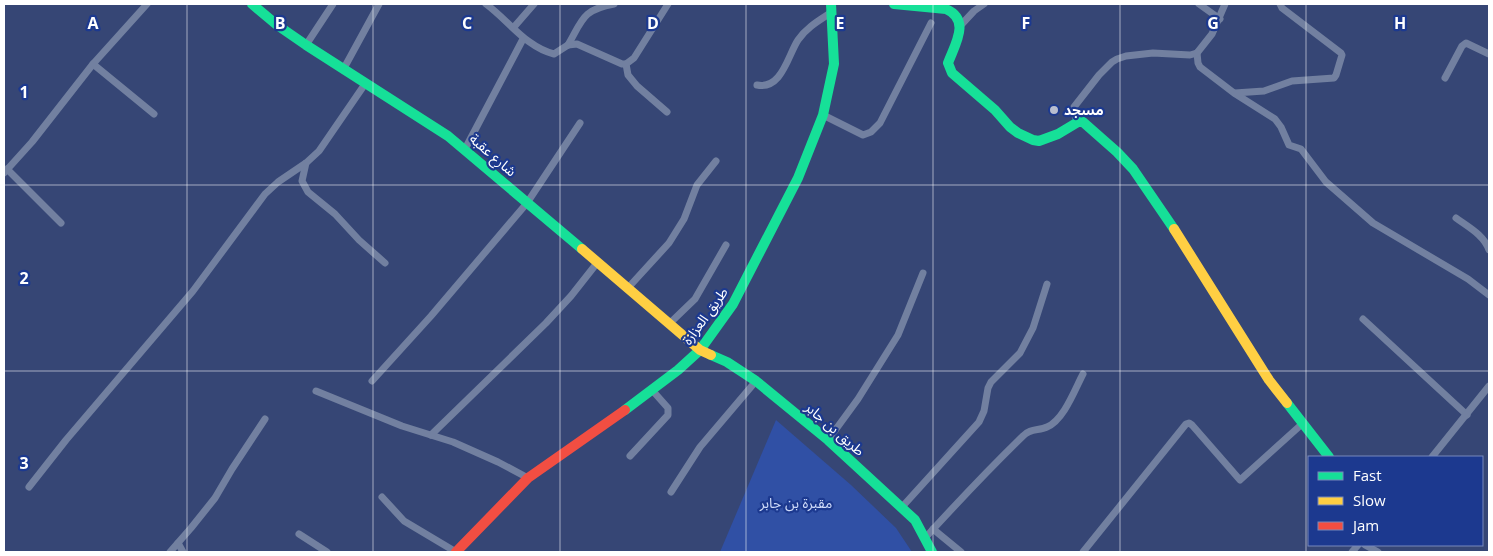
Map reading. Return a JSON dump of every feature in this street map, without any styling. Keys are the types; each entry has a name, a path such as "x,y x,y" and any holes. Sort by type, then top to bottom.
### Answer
{"street":[{"path":"61,223 6,171 32,142 93,64 148,4"},
{"name":"شارع عقبة","path":"252,4 277,25 306,45 448,136 465,149 700,350"},
{"path":"306,45 333,4"},
{"path":"343,70 379,4"},
{"path":"486,4 514,27 523,39 546,52 554,54 568,45 577,44 622,64 626,64 634,58 668,4"},
{"path":"514,27 534,4"},
{"path":"568,45 586,14 600,7 614,4"},
{"path":"894,4 953,12 958,16 961,25"},
{"path":"984,4 974,11 961,25 948,62 952,74 995,110 1018,133 1039,141 1058,134 1078,122 1083,122 1117,152 1133,169 1193,258 1270,380 1328,456"},
{"path":"1199,4 1220,19"},
{"path":"1078,122 1074,114 1074,107 1099,75 1117,58 1153,53 1190,55 1197,53 1212,34 1225,4"},
{"path":"1234,93 1264,91 1292,81 1334,78 1336,76 1341,53 1282,8 1280,4"},
{"path":"757,85 763,86 774,82 783,70 798,40 831,8"},
{"name":"طريق العزازة","path":"456,552 528,478 678,370 700,350 733,304 798,178 823,115 834,64 831,8"},
{"path":"823,115 863,135 871,132 880,123 931,23"},
{"path":"465,149 523,39"},
{"path":"1445,78 1462,46 1466,43 1489,54"},
{"path":"1197,53 1200,67 1234,93 1275,119 1290,145 1301,150 1326,182 1374,223 1468,279 1489,296"},
{"path":"93,64 154,114"},
{"path":"626,64 628,76 667,112"},
{"path":"29,487 66,440 193,291 265,194 319,151 365,84"},
{"path":"372,381 431,316 527,203 580,123"},
{"path":"627,289 669,243 684,219 697,185 716,161"},
{"path":"306,163 302,181 308,192 335,214 359,240 385,263"},
{"path":"1456,218 1481,236 1488,244 1489,250"},
{"path":"669,324 695,299 726,245"},
{"path":"431,435 546,323 572,296 597,263"},
{"path":"828,440 858,399 898,335 923,273"},
{"path":"902,507 979,422 984,411 988,388 991,382 1020,353 1033,328 1047,284"},
{"path":"1363,319 1467,416"},
{"name":"طريق بن جابر","path":"700,350 728,362 756,381 828,440 902,507 914,520 932,552"},
{"path":"925,538 992,466 1026,433 1047,427 1056,421 1083,374"},
{"path":"671,492 700,447 756,381"},
{"path":"1433,456 1467,416 1489,386"},
{"path":"630,456 668,415 668,408 652,390"},
{"path":"316,391 402,426 453,442 528,478"},
{"path":"170,552 215,498 232,468 265,419"},
{"path":"1083,552 1186,424 1192,425 1240,480 1302,424"},
{"path":"382,497 404,521 456,552"},
{"path":"933,529 961,552"},
{"path":"299,534 327,552"},
{"path":"178,543 183,552"},
{"path":"1367,546 1378,552"}],"green space":[{"name":"مقبرة بن جابر","path":"776,420 851,485 896,528 912,552 720,552"}],"traffic: fast":[{"path":"252,4 277,25 306,45 448,136 582,249"},
{"path":"625,410 678,370 700,350 733,304 798,178 823,115 834,64 831,4"},
{"path":"894,4 946,9 954,14 958,19 959,33 948,63 952,73 995,110 1010,127 1033,140 1039,141 1058,134 1078,122 1083,122 1133,169 1174,229"},
{"path":"711,355 727,362 756,381 828,440 915,520 932,552"},
{"path":"1287,403 1328,456"}],"traffic: slow":[{"path":"1174,229 1269,380 1287,403"},
{"path":"582,249 700,350 711,355"}],"traffic: jam":[{"path":"456,552 528,478 625,410"}],"place":[{"name":"مسجد","path":"1054,110"}]}
